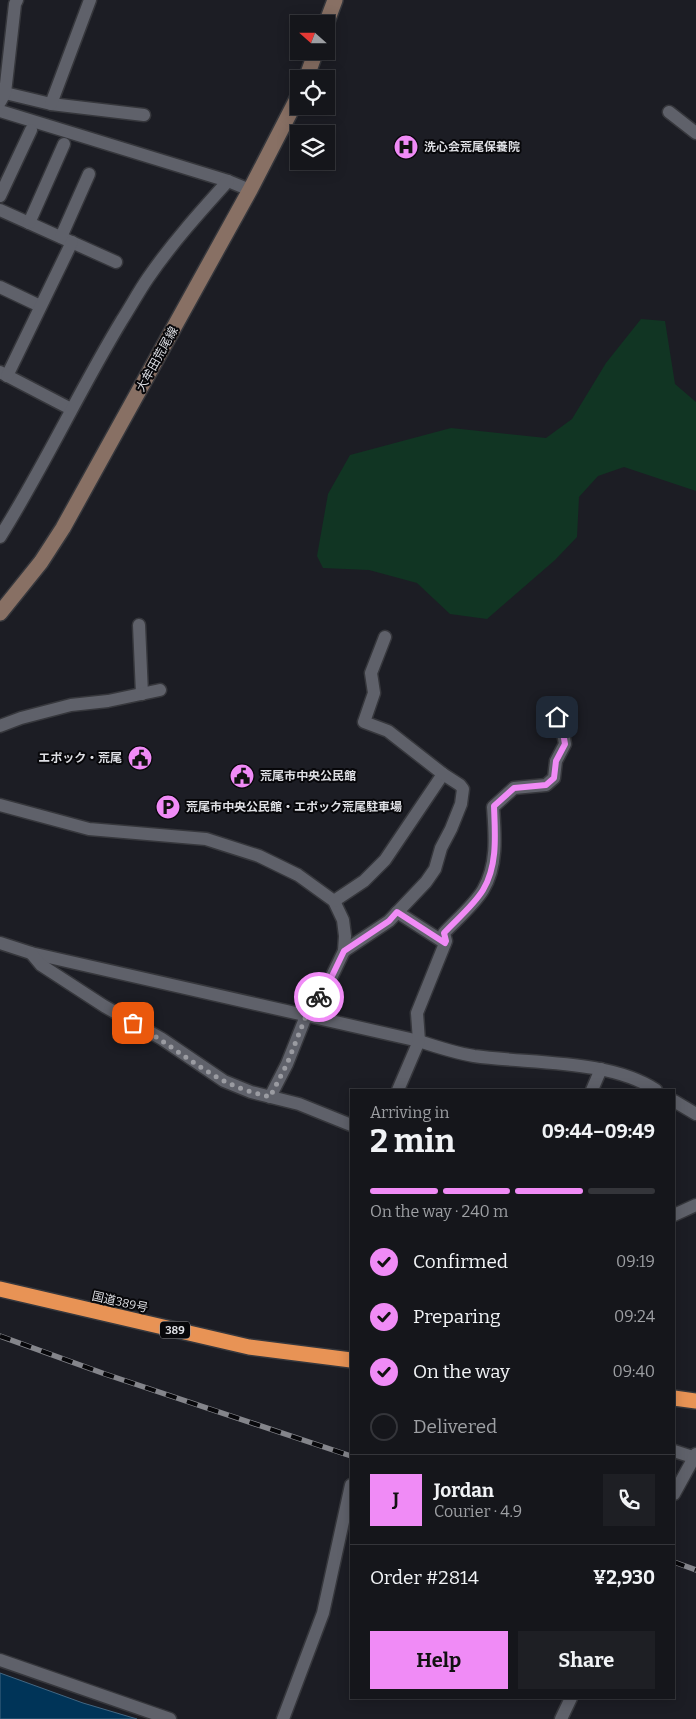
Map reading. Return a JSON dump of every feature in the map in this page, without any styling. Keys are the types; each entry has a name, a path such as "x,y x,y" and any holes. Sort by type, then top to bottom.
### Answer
{"highway":[{"name":"国道389号","path":"0,1289 249,1348 350,1360"},
{"path":"675,1398 696,1401"}],"main road":[{"path":"329,15 335,0"},
{"name":"大牟田荒尾線","path":"0,612 41,562 63,528 250,190 290,112"}],"street":[{"path":"17,0 3,98 144,115"},
{"path":"51,104 90,0"},
{"path":"0,111 250,190"},
{"path":"669,112 696,133"},
{"path":"0,196 31,130"},
{"path":"29,223 64,144"},
{"path":"71,409 2,375 40,306 89,174"},
{"path":"0,537 21,504 71,409 147,278 187,227 228,182"},
{"path":"0,210 116,262"},
{"path":"0,287 40,306"},
{"path":"139,625 142,694"},
{"path":"344,951 389,921 426,882 435,869 441,848 452,830 461,804 463,789 460,785 388,731 364,722 374,693 371,673 386,637"},
{"path":"0,726 21,718 71,705 108,701 160,690"},
{"path":"398,1089 419,1041 417,1013 446,941 444,933 482,891 490,877 496,844 494,806 514,788 546,785 554,778 556,761 565,744 562,727 552,708"},
{"path":"334,901 364,881 385,860 443,774"},
{"path":"0,805 89,829 206,839 259,856 298,875 334,901 343,920 344,951 332,976 306,1016 287,1064 270,1097"},
{"path":"397,912 445,943"},
{"path":"0,943 31,953 419,1041 472,1056 600,1069 626,1075 654,1089"},
{"path":"31,953 40,965 162,1040 224,1081 252,1092 299,1104 350,1125"},
{"path":"592,1089 600,1069"},
{"path":"675,1102 696,1114"},
{"path":"675,1215 696,1205"},
{"path":"675,1451 696,1457 675,1492"},
{"path":"283,1719 323,1613 350,1490"},
{"path":"0,1660 170,1719"},
{"path":"561,1719 571,1699"}],"green space":[{"path":"641,319 665,321 675,384 696,402 696,491 624,467 598,476 579,497 577,537 555,560 487,619 450,614 417,583 369,570 323,568 317,556 328,494 350,455 451,428 546,438 572,419 606,363"}],"water":[{"path":"0,1673 83,1703 137,1719 0,1719"}],"railway":[{"path":"0,1336 105,1374 350,1456"},
{"path":"675,1562 696,1570"}],"way so far":[{"path":"133,1023 224,1081 270,1097 287,1064 306,1016 319,997"}],"place":[{"name":"洗心会荒尾保養院","path":"406,147"},
{"name":"エポック・荒尾","path":"140,758"},
{"name":"荒尾市中央公民館","path":"242,776"},
{"name":"荒尾市中央公民館・エポック荒尾駐車場","path":"168,807"}],"route":[{"path":"319,997 344,951 389,921 397,912 445,943 444,933 482,891 490,877 496,844 494,806 514,788 546,785 554,778 556,761 565,744 562,727 557,717"}]}
